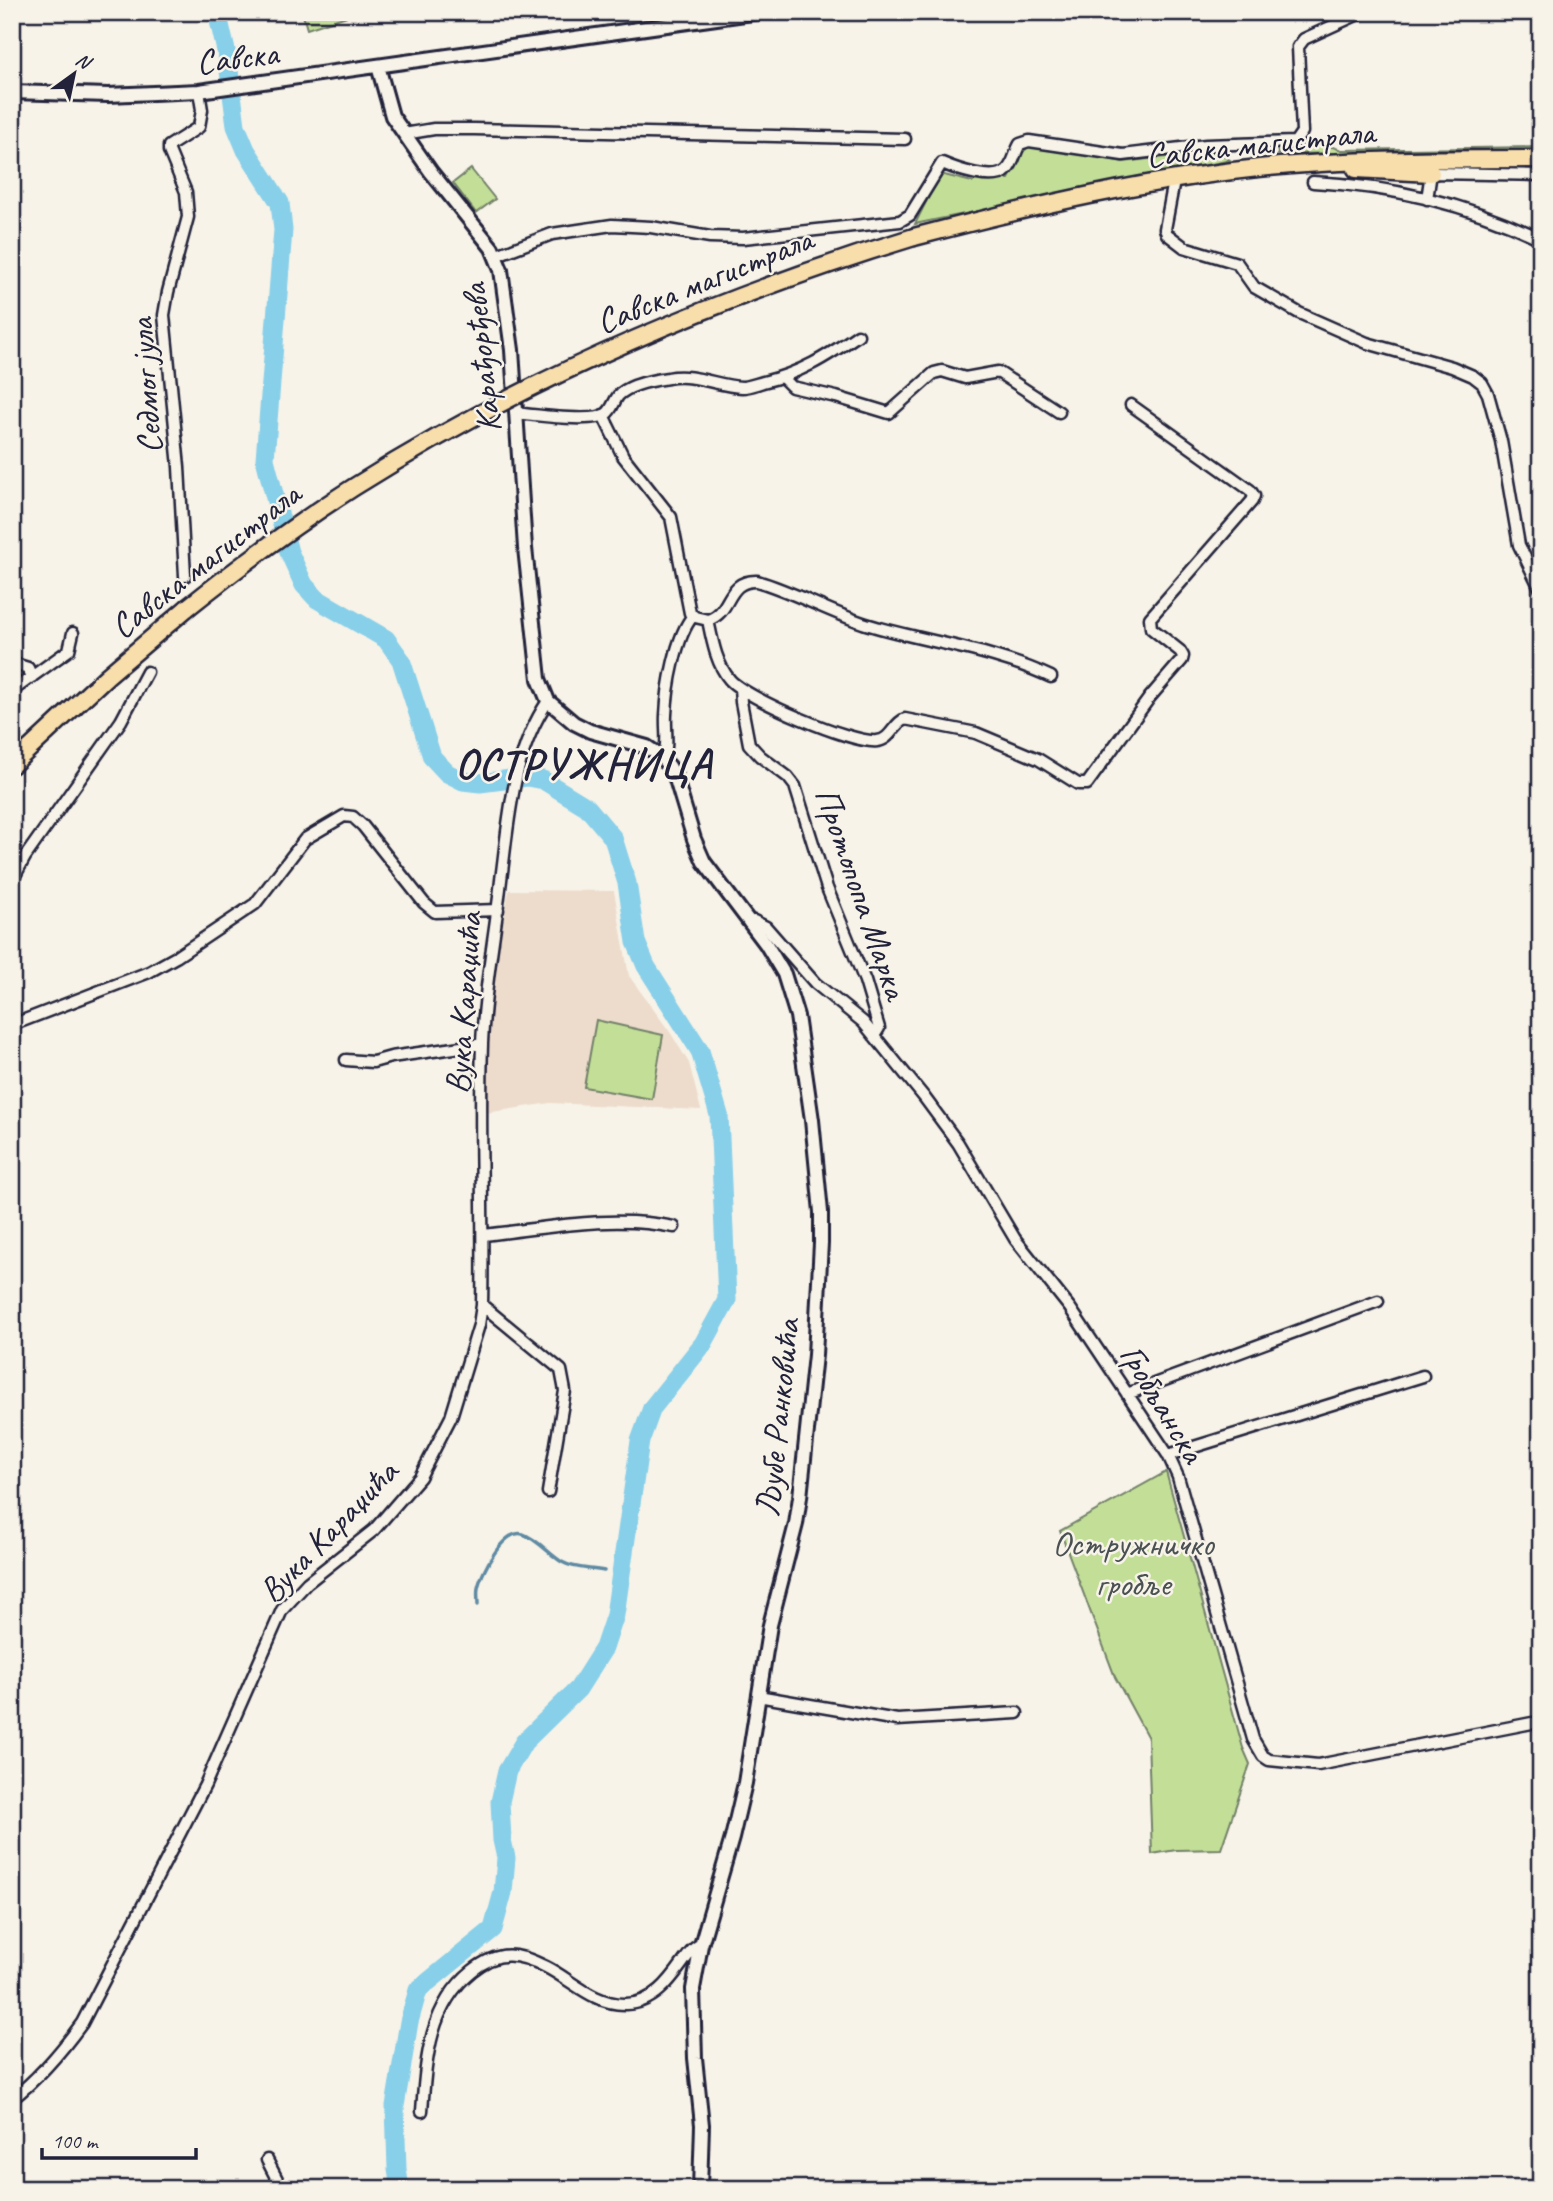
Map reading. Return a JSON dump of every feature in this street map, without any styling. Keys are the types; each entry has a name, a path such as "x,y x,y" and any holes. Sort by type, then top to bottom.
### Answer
{"main road":[{"name":"Савска магистрала","path":"12,765 107,676 187,608 279,537 355,487 456,427 530,388 692,314 837,260 914,237 1016,211 1174,181 1278,166 1381,160 1541,159"},
{"path":"1333,163 1377,172 1431,173"}],"street":[{"name":"Савска","path":"12,92 108,95 199,91 759,12"},
{"path":"496,255 552,234 612,225 651,227 710,237 743,238 900,221 910,215 942,163 973,173 999,174 1008,169 1020,144 1029,141 1123,155 1206,145 1295,142 1302,132 1298,53 1301,42 1363,12"},
{"name":"Карађорђева","path":"378,66 389,109 404,134 496,255 506,298 525,548 539,680 548,701"},
{"name":"Седмог јула","path":"185,576 179,467 164,315 188,217 188,205 181,178 169,151 173,142 199,127 202,110 199,91"},
{"path":"404,134 434,129 474,129 905,139"},
{"path":"1427,199 1431,173 1541,175"},
{"path":"1174,181 1165,229 1167,234 1184,247 1237,263 1254,287 1299,313 1367,343 1452,368 1473,376 1482,383 1488,394 1501,441 1519,545 1541,590"},
{"path":"1313,183 1360,186 1427,199 1508,223 1541,239"},
{"path":"516,413 577,418 603,415 610,410 620,394 670,377 698,378 739,387 783,378 815,365 858,335"},
{"path":"783,378 792,387 888,412 934,373 942,371 965,378 998,372 1059,412"},
{"path":"740,688 794,715 862,740 881,741 905,719 976,733 1038,759 1073,781 1083,785 1089,782 1150,697 1182,660 1180,651 1151,628 1150,618 1254,496 1250,490 1131,405"},
{"path":"603,415 623,456 671,517 689,609 693,615 708,620 721,612 736,586 757,581 869,624 997,656 1051,677"},
{"path":"548,701 574,723 590,731 648,747 663,758 666,750 666,715 674,670 683,632 693,615"},
{"name":"Протопопа Марка","path":"708,620 722,668 729,679 740,688 749,744 760,756 788,776 795,786 828,888 865,981 877,1021 878,1028 874,1036"},
{"path":"12,691 69,650 73,633"},
{"path":"12,663 28,668 32,677"},
{"path":"12,881 25,857 121,721 147,672"},
{"name":"Вука Караџића","path":"12,2099 56,2058 82,2023 205,1785 282,1610 307,1583 374,1530 420,1477 451,1417 479,1325 482,1305 482,1044 487,978 518,768 548,701"},
{"name":"Љубе Ранковића","path":"663,758 675,776 694,839 704,862 776,960 794,1001 812,1120 821,1223 815,1354 796,1524 770,1625 745,1783 701,1945 693,1989 692,2013 702,2125 700,2189"},
{"path":"12,1025 149,972 176,957 248,910 305,839 344,816 357,820 435,912 498,910"},
{"name":"Гробљанска","path":"750,923 761,923 766,927 815,984 855,1015 919,1091 958,1143 998,1215 1070,1308 1168,1455 1178,1477 1252,1740 1263,1756 1277,1761 1318,1765 1532,1723"},
{"path":"346,1060 373,1062 482,1044"},
{"path":"484,1236 586,1222 630,1222 674,1227"},
{"path":"1127,1394 1378,1301"},
{"path":"482,1305 561,1370 565,1391 548,1492"},
{"path":"1168,1455 1423,1376"},
{"path":"758,1696 898,1720 1017,1713"},
{"path":"422,2111 426,2059 445,1999 460,1981 487,1960 503,1954 541,1964 603,2001 626,2004 650,1997 670,1983 693,1947 696,1944 701,1945"},
{"path":"267,2160 282,2189"}],"shaded area":[{"path":"509,890 614,891 629,976 689,1063 701,1110 550,1103 486,1113 489,1024 496,962"}],"green space":[{"path":"302,12 359,12 307,29"},
{"path":"1313,141 1342,150 1541,147 1541,151 1278,154 1277,147 1308,144"},
{"path":"1031,144 1123,162 1216,151 1230,160 915,224 940,174 972,182 978,179 1009,179 1020,155"},
{"path":"471,169 495,199 476,213 453,183"},
{"path":"596,1020 663,1035 652,1099 584,1087"},
{"name":"Остружничко гробље","path":"1166,1472 1243,1748 1250,1764 1221,1849 1176,1850 1152,1854 1148,1738 1115,1677 1060,1531"}],"waterway":[{"path":"217,12 227,55 236,126 246,150 280,203 283,230 265,459 289,552 304,585 317,599 386,639 401,660 432,757 447,773 463,781 480,783 527,777 543,780 587,807 613,838 627,883 636,942 646,966 700,1051 719,1115 727,1300 703,1344 652,1408 640,1441 615,1615 604,1648 578,1689 524,1742 507,1771 500,1802 506,1858 503,1892 493,1929 418,1990 409,2022 395,2106 400,2189"},
{"path":"478,1605 478,1588 494,1553 501,1544 516,1534 528,1536 567,1564 604,1571"}],"district":[{"name":"ОСТРУЖНИЦА","path":"584,763"}]}
